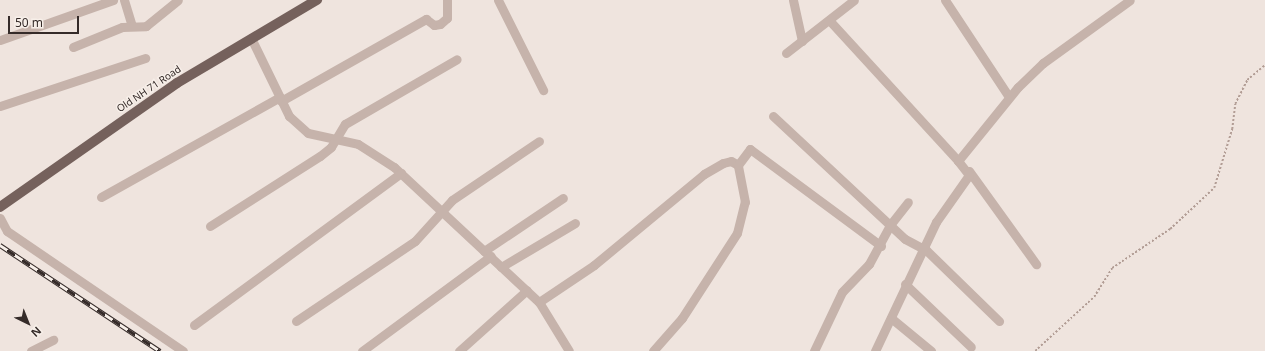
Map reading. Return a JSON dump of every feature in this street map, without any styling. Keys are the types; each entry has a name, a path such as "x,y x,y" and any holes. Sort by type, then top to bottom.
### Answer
{"main road":[{"name":"Old NH 71 Road","path":"0,207 177,83 317,0"}],"street":[{"path":"0,40 99,2 113,0"},
{"path":"124,0 132,26"},
{"path":"73,47 132,26 146,26 178,0"},
{"path":"101,197 426,19 434,26 440,24 447,18 447,0"},
{"path":"498,0 543,90"},
{"path":"793,0 802,41"},
{"path":"786,53 854,0"},
{"path":"946,0 1009,98"},
{"path":"958,161 1009,98 1043,63 1130,0"},
{"path":"829,20 958,161 969,171 1036,264"},
{"path":"251,38 289,116 308,133 358,144 401,174 539,302 569,351"},
{"path":"0,106 145,58"},
{"path":"210,226 320,156 331,147 335,138 345,124 457,59"},
{"path":"774,116 905,239 926,250 999,321"},
{"path":"296,321 415,240 452,200 539,141"},
{"path":"738,165 753,148 881,246"},
{"path":"539,302 594,265 704,174 723,163 732,161 738,165 745,202 737,233 682,318 653,351"},
{"path":"875,351 905,284 926,250 936,222 969,171"},
{"path":"194,325 401,174"},
{"path":"362,351 563,198"},
{"path":"814,351 842,292 869,264 881,246 890,225 908,202"},
{"path":"0,218 7,230 183,351"},
{"path":"501,266 575,223"},
{"path":"905,284 971,347"},
{"path":"459,351 527,290"},
{"path":"891,318 931,351"},
{"path":"31,351 53,340"}],"path":[{"path":"1035,351 1094,297 1112,268 1170,229 1214,188 1232,129 1235,104 1247,80 1265,65"}],"railway":[{"path":"0,245 160,351"}]}
